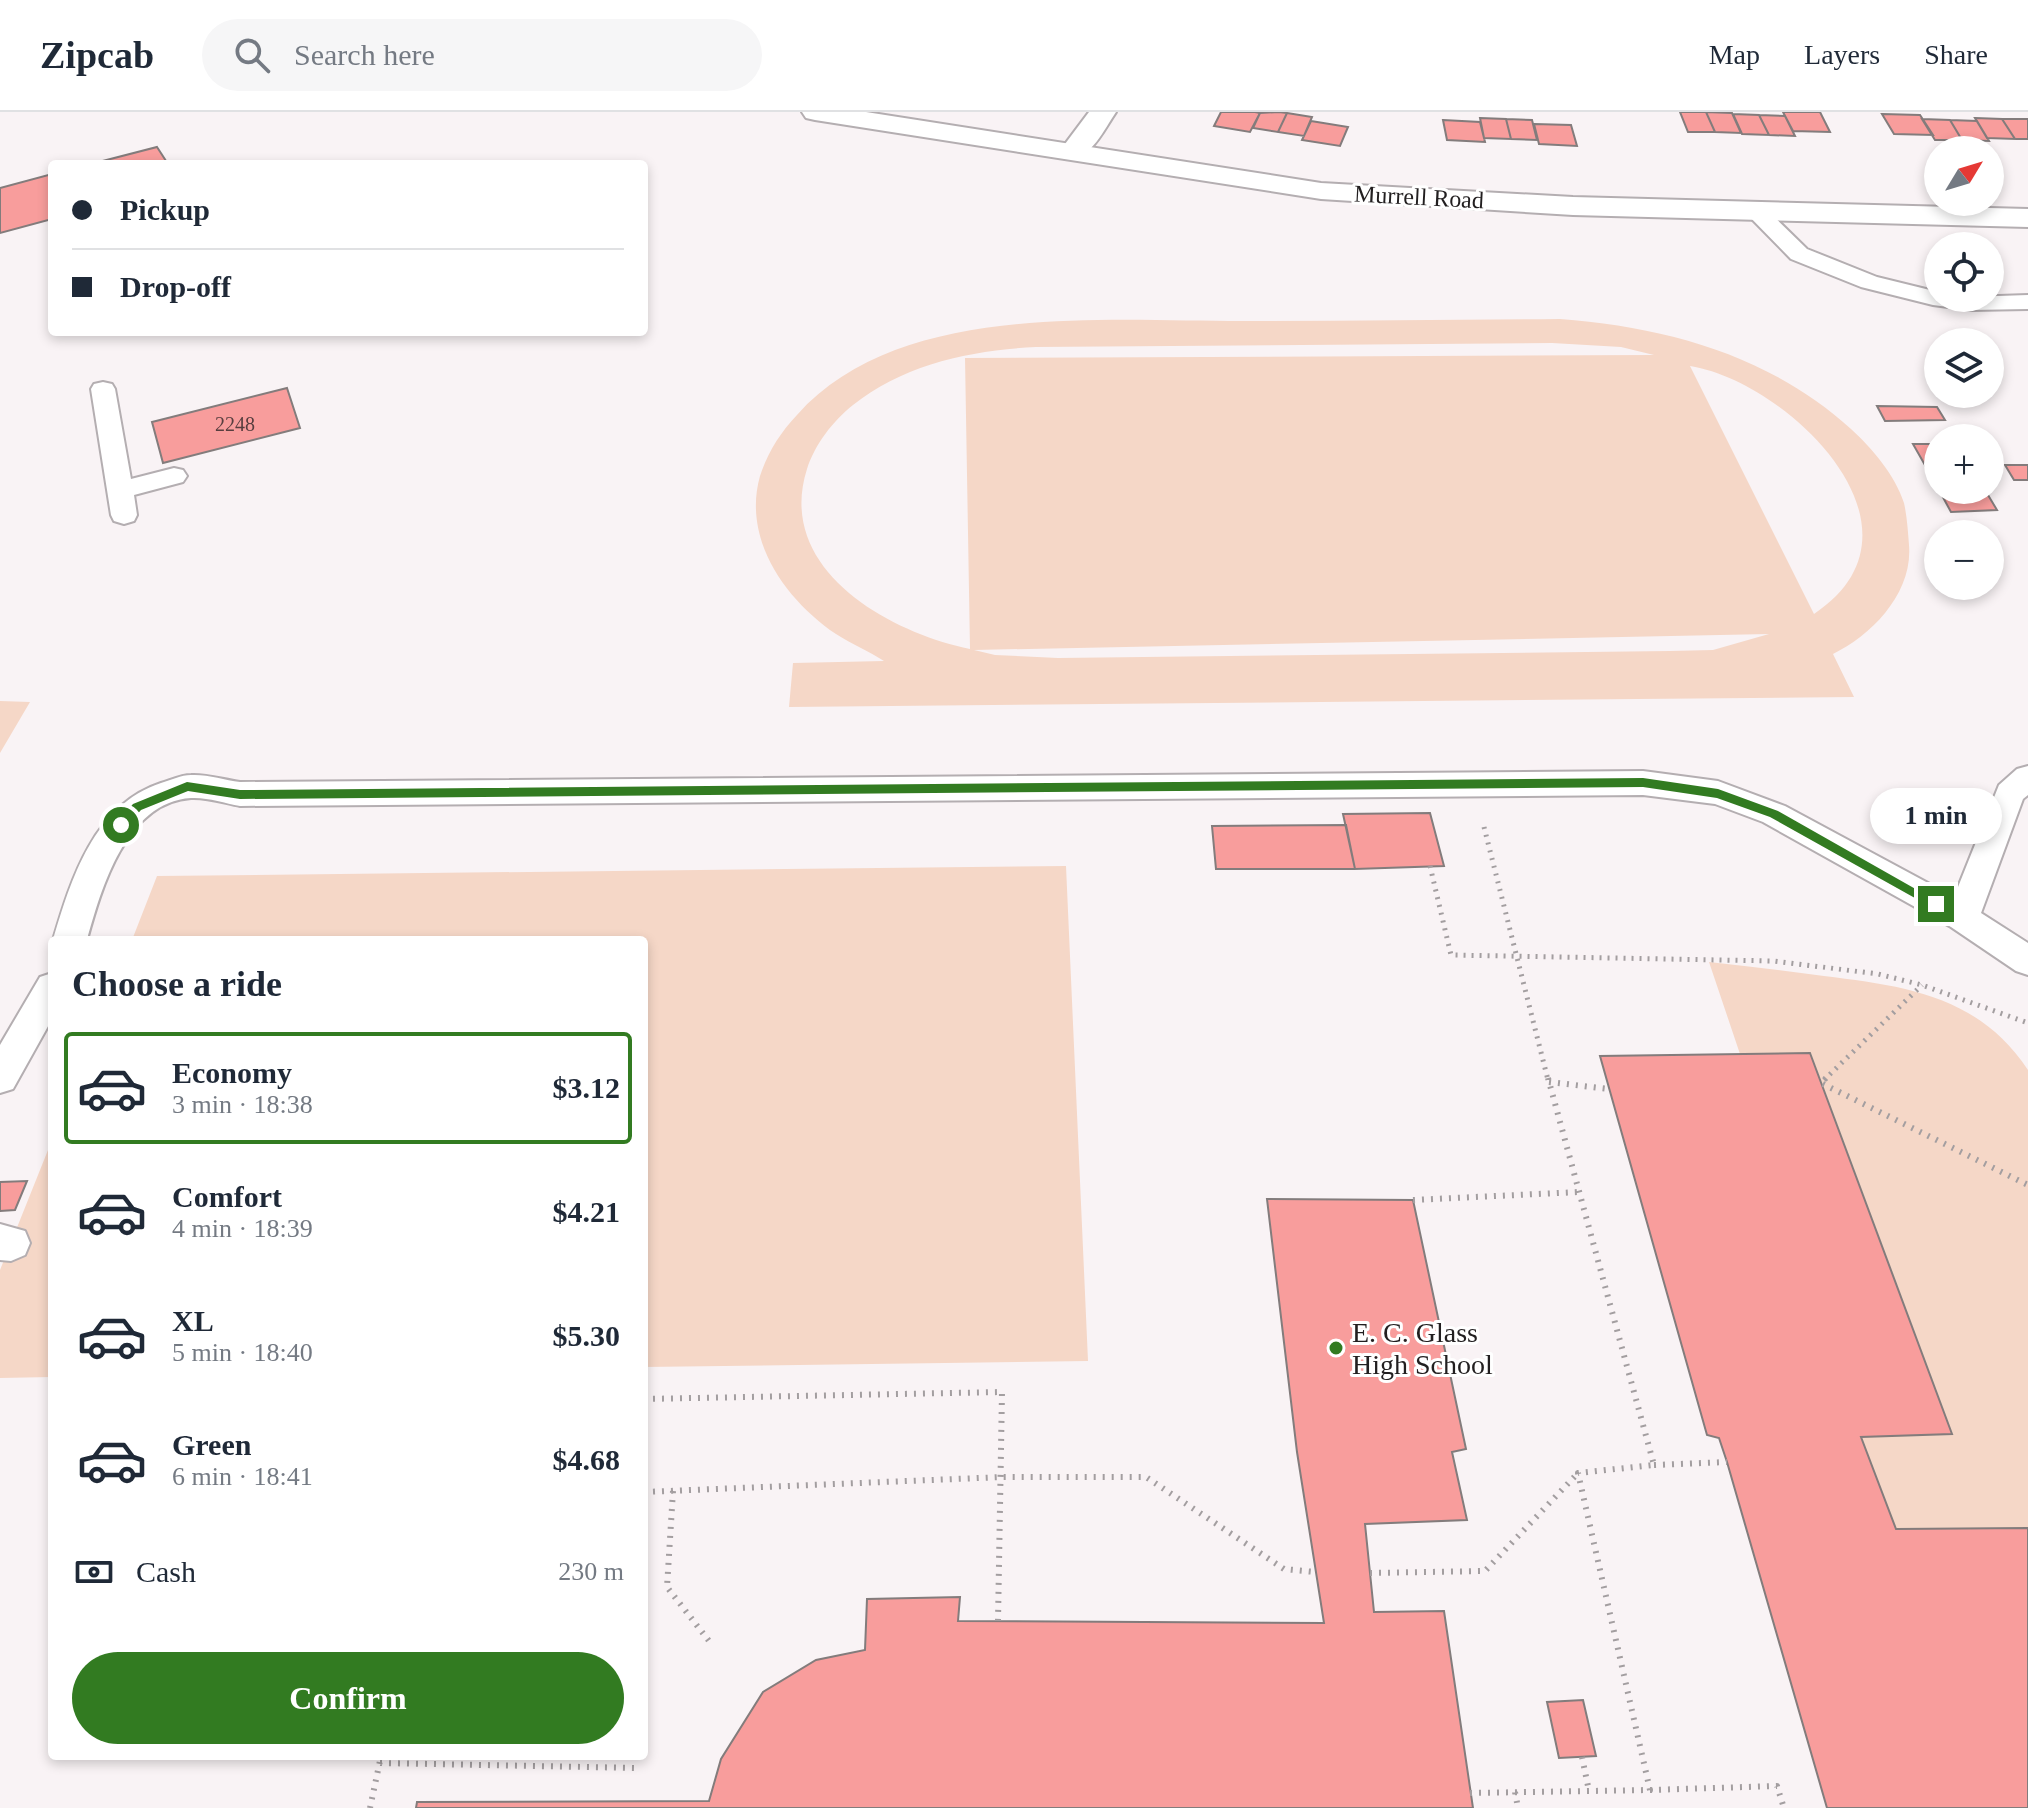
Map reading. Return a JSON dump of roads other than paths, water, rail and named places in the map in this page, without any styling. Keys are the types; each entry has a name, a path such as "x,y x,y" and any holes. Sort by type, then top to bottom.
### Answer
{"street":[{"name":"Murrell Road","path":"815,112 1321,191 1573,206 2028,218"},
{"path":"1073,152 1103,112"}],"lane":[{"path":"1755,211 1799,254 1869,282 1933,298 1971,303 2028,302"},
{"path":"103,389 122,502 174,476"},
{"path":"1963,918 2010,793 2028,777"},
{"path":"71,936 81,900 105,843 137,807 187,786 256,794 1643,783 1718,793 1774,814 1963,918 2028,961"},
{"path":"0,1078 48,994"}],"place":[{"name":"E. C. Glass High School","path":"1336,1348"}]}
